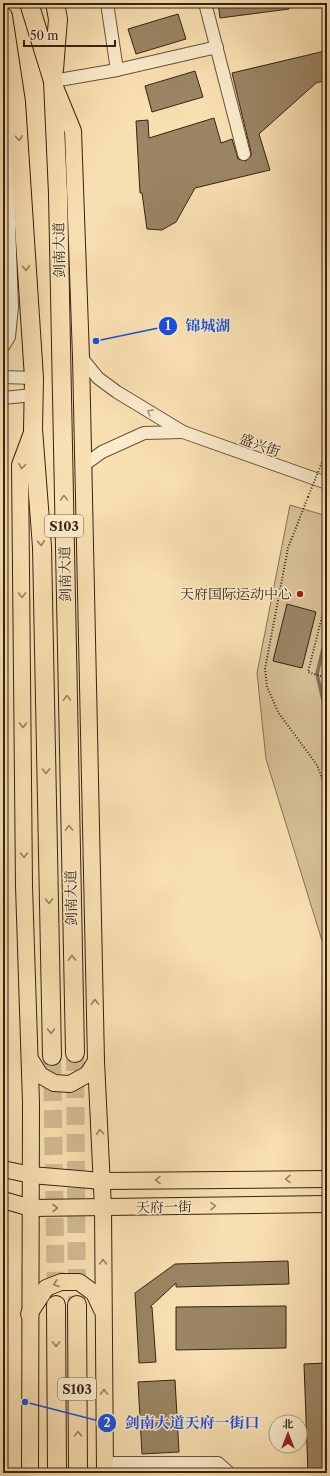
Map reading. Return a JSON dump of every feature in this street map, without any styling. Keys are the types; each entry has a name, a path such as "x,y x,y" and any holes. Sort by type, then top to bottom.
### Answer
{"highway":[{"name":"剑南大道","path":"29,3 53,81 58,194 75,1053"},
{"path":"53,81 58,19 55,3"},
{"name":"剑南大道","path":"3,16 16,102 34,387 33,428 42,547 52,1056"},
{"name":"S103","path":"56,1305 57,1473"},
{"name":"S103","path":"77,1305 78,1473"}],"main road":[{"path":"53,81 73,131 84,465 96,1061 103,1208 105,1468"},
{"path":"30,1473 30,1059 24,886 20,465 33,428"},
{"path":"30,1059 40,1075 54,1083 70,1084 88,1074 96,1061"},
{"name":"天府一街","path":"3,1169 31,1175 102,1181 327,1179"},
{"name":"天府一街","path":"3,1200 30,1208 327,1204"},
{"path":"29,1314 46,1288 61,1282 80,1282 94,1293 104,1316"}],"street":[{"path":"107,3 117,70"},
{"path":"205,3 244,154"},
{"path":"53,81 117,70 217,47"},
{"path":"3,102 6,111 12,308 9,337 3,347"},
{"path":"81,357 98,378 117,392 183,432"},
{"path":"3,378 34,387"},
{"path":"3,398 34,387"},
{"path":"84,465 102,452 144,433 183,432"},
{"name":"盛兴街","path":"183,432 327,483"},
{"path":"105,1468 218,1463 229,1473"}],"path":[{"path":"327,449 288,548 265,668 267,687 278,712 317,765 327,792"},
{"path":"326,678 308,672 327,597"}],"shaded area":[{"path":"290,505 327,516 327,957 266,759 257,673"}],"building":[{"path":"218,3 288,3 289,9 220,18"},
{"path":"178,14 186,39 136,54 128,29"},
{"path":"325,51 327,60 327,80 316,83 259,134 270,170 195,188 176,222 162,230 147,229 142,193 140,193 136,121 148,120 149,138 214,118 221,143 232,139 238,159 246,161 251,156 251,152 232,73"},
{"path":"195,71 203,97 152,112 145,86"},
{"path":"287,604 316,612 302,668 273,661"},
{"path":"288,1261 289,1284 176,1287 176,1283 150,1307 152,1307 156,1362 139,1363 135,1293 175,1264"},
{"path":"286,1306 286,1348 176,1350 176,1307"},
{"path":"327,1363 327,1473 308,1473 308,1414 306,1414 304,1364"},
{"path":"175,1380 179,1452 142,1454 138,1382"}],"waterway":[{"path":"327,632 317,674 327,717"}],"tunnel":[{"path":"75,1053 77,1305"},
{"path":"52,1056 56,1305"}],"place":[{"name":"锦城湖","path":"96,341"},
{"name":"天府国际运动中心","path":"300,594"},
{"name":"剑南大道天府一街口","path":"25,1402"}]}
